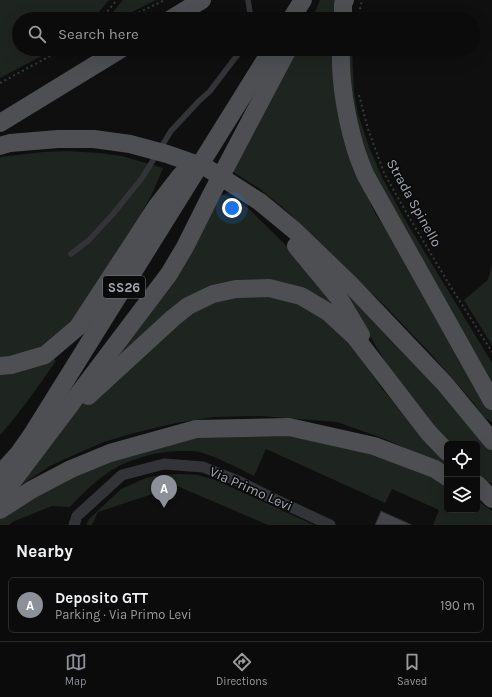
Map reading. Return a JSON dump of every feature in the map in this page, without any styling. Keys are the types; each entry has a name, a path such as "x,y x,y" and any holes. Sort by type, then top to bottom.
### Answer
{"main road":[{"path":"182,12 202,0"},
{"path":"295,12 303,0"},
{"path":"309,12 313,0"},
{"path":"343,12 343,4 345,0"},
{"path":"0,123 110,56"},
{"name":"SS26","path":"0,474 31,436 268,56"},
{"path":"0,498 169,274 185,247 284,56"},
{"path":"341,56 343,85 347,113 355,147 366,176 492,401"},
{"path":"0,366 11,365 45,355 78,327 157,206 245,92"},
{"path":"0,146 10,143 94,138 130,144 167,154 207,168 260,202 294,230 350,284 445,384 492,441"},
{"path":"260,202 339,298 389,380"},
{"path":"56,424 188,306 213,294 236,289 269,288 302,296 328,312 355,337 428,432 444,449"},
{"path":"0,510 31,490 64,472 110,453 196,429 289,427 374,446 435,469 444,475"},
{"path":"480,487 492,499"},
{"path":"480,497 492,506"}],"street":[{"name":"Via Primo Levi","path":"74,525 78,516 122,475 164,464 203,467 238,481 330,525"}],"lane":[{"path":"248,0 250,12"},
{"path":"71,254 88,240 113,214 142,178 172,131 210,91 237,56"}],"path":[{"path":"108,12 117,0"},
{"path":"140,12 165,0"},
{"path":"359,12 362,0"},
{"path":"0,82 50,56"},
{"name":"Strada Spinello","path":"359,95 368,129 384,173 449,284 492,352"}],"shaded area":[{"path":"0,0 109,0 99,12 12,12 12,56 42,56 0,78"},
{"path":"123,0 156,0 132,12 113,12"},
{"path":"320,0 339,0 338,12 315,12"},
{"path":"288,56 336,56 355,169 376,215 394,240 490,406 492,411 492,422 485,418 431,354 388,309 289,213 260,189 230,170"},
{"path":"347,56 352,56 354,92 358,114 369,147 382,177 404,218 492,363 492,387 384,201 354,124"},
{"path":"67,151 122,156 163,168 153,192 141,214 71,321 62,331 41,347 0,363 0,157"},
{"path":"221,194 235,199 248,208 306,265 335,302 337,313 229,284 99,372"},
{"path":"492,265 492,345 464,300 488,280"},
{"path":"328,271 492,448 492,484 480,476 480,441 445,441 398,383 358,316"},
{"path":"237,295 293,299 337,326 383,390 444,460 444,467 385,439 337,422 260,416 214,417 176,423 104,442 50,466 12,491 67,418 191,311"},
{"path":"53,358 56,361 22,408 0,435 0,375 22,370"},
{"path":"217,433 290,434 363,448 444,481 444,513 480,513 480,502 492,511 492,525 433,525 439,510 392,489 385,503 266,449 254,476 207,454 192,451 167,452 134,459 115,468 96,481 70,507 52,506 12,522 9,525 0,525 0,518 12,510 107,460"},
{"path":"160,475 198,475 218,481 314,525 268,525 177,486 98,512 92,525 86,525 89,519 121,489 146,478"}],"building":[{"path":"381,511 412,525 375,525"}],"place":[{"name":"Deposito GTT","path":"164,508"}]}
